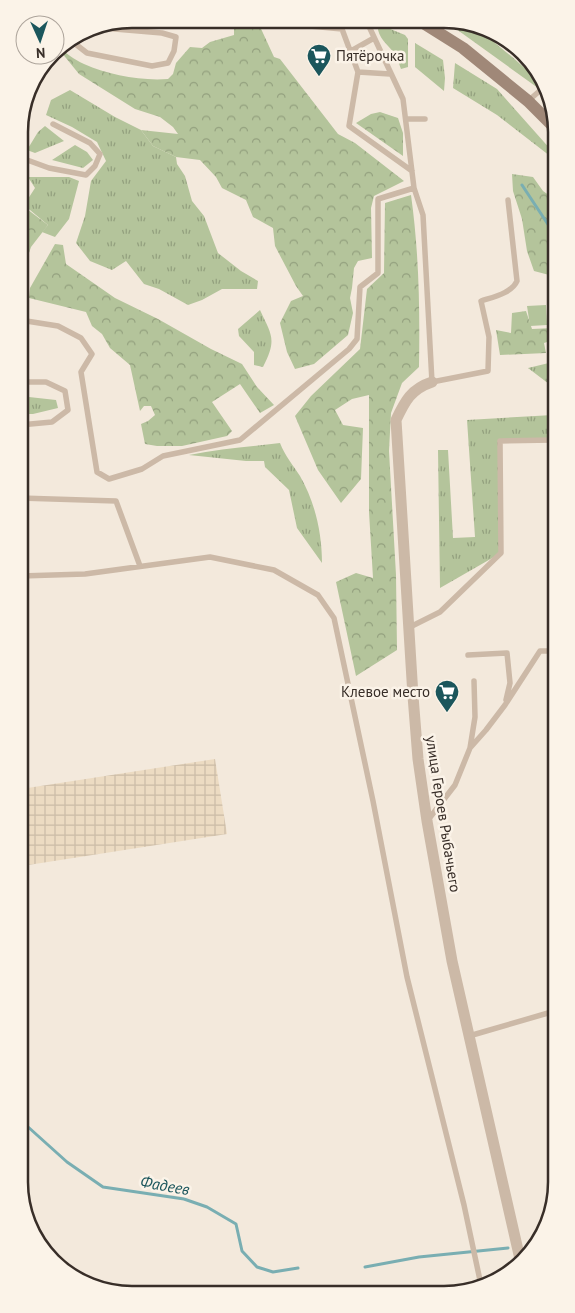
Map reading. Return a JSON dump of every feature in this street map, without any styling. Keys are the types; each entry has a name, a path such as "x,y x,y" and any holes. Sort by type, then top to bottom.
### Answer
{"main road":[{"path":"431,28 463,48 528,101 547,120"}],"street":[{"name":"улица Героев Рыбачьего","path":"432,382 421,385 405,400 396,420 418,759 452,961 519,1253"}],"lane":[{"path":"331,28 342,29 358,72 349,126 412,171"},
{"path":"370,28 402,100 414,188 423,215 432,382 488,370 489,337 482,301 515,287 518,281 508,200"},
{"path":"75,44 87,54 152,66 168,63 174,51 176,38 169,35 111,29"},
{"path":"351,51 374,38"},
{"path":"358,72 390,74"},
{"path":"528,101 540,91"},
{"path":"406,119 425,119"},
{"path":"28,160 49,168 86,174 95,166 100,154 90,143 53,124"},
{"path":"28,321 58,326 81,338 92,354 81,372 97,472 109,479 142,469 163,456 240,440 349,349 357,339 360,287 378,273 378,200 414,188"},
{"path":"28,382 46,382 65,391 68,410 52,422 28,424"},
{"path":"408,628 440,612 501,553 500,441 548,440"},
{"path":"28,498 116,500 140,566"},
{"path":"28,576 85,574 210,557 274,570 318,595 334,618 374,801 407,977 480,1279"},
{"path":"470,748 505,705 540,651 548,651"},
{"path":"468,655 507,653 510,683 505,705"},
{"path":"427,821 455,785 470,748 475,717 474,681"},
{"path":"469,1036 547,1013"}],"green space":[{"path":"234,28 261,28 274,57 280,59 338,134 355,143 404,181 374,196 371,208 372,258 358,261 354,268 350,298 353,313 348,335 314,364 295,369 287,352 280,323 291,301 303,296 275,246 273,228 253,217 246,200 222,188 216,177 200,160 176,157 153,146 141,130 178,134 173,127 160,117 135,109 79,74 65,57 65,52 94,68 125,76 168,79 173,74 176,63 190,47 202,48 210,42 234,35"},
{"path":"378,28 388,28 405,35 408,39 408,67 401,69 395,54 385,43"},
{"path":"455,28 464,29 488,37 528,71 538,88"},
{"path":"415,43 443,60 444,91 415,67"},
{"path":"455,63 497,89 548,146 548,154 497,115 453,88"},
{"path":"70,90 141,130 153,146 176,157 177,164 185,176 192,201 204,216 218,253 241,271 258,281 257,289 222,289 188,305 159,289 144,284 126,261 112,270 90,261 76,243 85,216 91,181 106,161 97,142 72,127 46,115 51,100"},
{"path":"380,112 398,118 403,133 403,156 356,123 371,114"},
{"path":"45,126 64,141 35,153 28,150 38,132"},
{"path":"75,145 87,152 93,160 83,168 52,160"},
{"path":"512,174 533,177 543,191 548,194 548,275 534,271 527,251 522,219 513,191"},
{"path":"28,177 69,177 79,181 69,219 55,237 42,232 48,225 28,208 28,199 35,188"},
{"path":"411,195 418,281 419,367 402,383 391,413 389,451 396,575 397,650 356,676 336,582 356,573 373,578 369,512 369,395 352,399 335,410 343,425 363,428 361,479 341,503 318,470 295,416 311,396 360,349 367,289 384,273 385,203"},
{"path":"28,210 48,225 31,247 28,256"},
{"path":"55,244 63,245 66,264 115,298 242,364 257,387 274,405 260,413 240,384 212,402 232,431 227,436 182,446 145,444 141,424 155,415 151,406 144,406 140,411 130,365 110,348 102,334 92,326 86,312 29,298 30,288"},
{"path":"546,305 547,325 530,326 527,306"},
{"path":"260,310 268,326 271,338 270,350 263,367 254,365 254,352 239,336 238,329"},
{"path":"526,311 532,329 548,328 548,342 544,343 546,353 500,355 496,330 511,333 512,313"},
{"path":"548,363 548,383 528,368"},
{"path":"28,397 56,400 58,408 28,414"},
{"path":"548,415 548,440 500,441 501,553 440,588 438,450 448,450 453,538 475,537 467,420"},
{"path":"280,443 300,476 314,507 321,540 322,563 297,528 289,490 265,467 264,461 189,455"}],"shaded area":[{"path":"215,759 227,834 28,865 28,788"}],"waterway":[{"path":"522,185 548,224"},
{"name":"Фадеев","path":"28,1127 67,1162 103,1187 184,1199 207,1207 236,1224 242,1251 257,1267 273,1272 298,1268"},
{"name":"Фадеев","path":"365,1267 419,1257 508,1248"}],"place":[{"name":"Пятёрочка","path":"319,77"},
{"name":"Клевое место","path":"447,713"}]}
